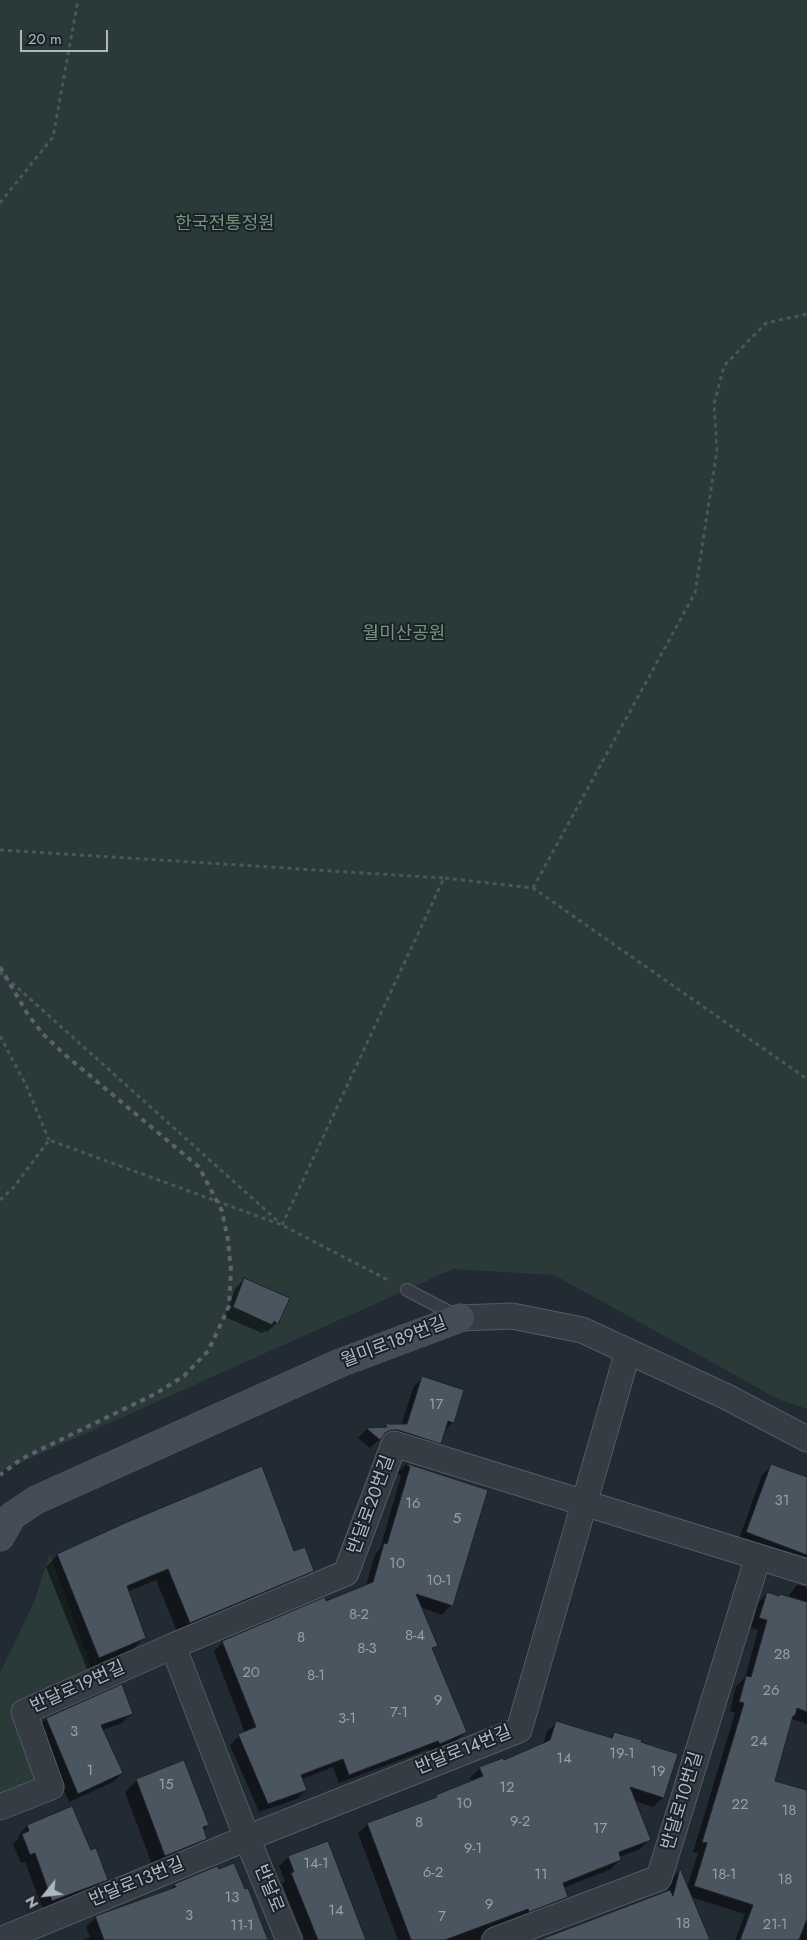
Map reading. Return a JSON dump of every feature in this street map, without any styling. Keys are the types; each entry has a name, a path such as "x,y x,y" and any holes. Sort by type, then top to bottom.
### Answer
{"street":[{"name":"월미로189번길","path":"0,1538 12,1516 36,1500 340,1363 460,1318 512,1316 582,1330 725,1396 807,1439"},
{"path":"586,1504 628,1351"},
{"name":"반달로20번길","path":"173,1646 346,1573 394,1444 807,1572"},
{"name":"반달로14번길","path":"247,1838 520,1730 586,1504"},
{"name":"반달로10번길","path":"495,1940 659,1878 758,1557"},
{"path":"173,1646 247,1838"},
{"name":"반달로19번길","path":"0,1807 51,1787 24,1712 173,1646"},
{"name":"반달로13번길","path":"0,1940 247,1838"},
{"name":"반달로","path":"247,1838 289,1940"}],"lane":[{"path":"406,1290 460,1318"}],"path":[{"path":"0,203 53,136 78,0"},
{"path":"533,888 695,593 717,450 714,404 724,366 766,323 807,314"},
{"path":"0,850 444,878 533,888 807,1079"},
{"path":"282,1225 444,878"},
{"path":"0,972 282,1225"},
{"path":"0,1036 26,1085 49,1140 282,1225 406,1290"},
{"path":"0,1200 14,1187 49,1140"}],"green space":[{"name":"월미산공원","path":"0,0 807,0 807,1409 780,1400 554,1275 453,1269 0,1472"},
{"path":"50,1554 91,1667 17,1701 13,1714 36,1774 31,1783 0,1796 0,1673 34,1602"}],"building":[{"path":"244,1278 290,1298 278,1324 274,1321 272,1325 233,1307"},
{"path":"422,1376 464,1390 454,1423 448,1421 441,1444 398,1430 391,1430 385,1433 380,1440 366,1428 387,1427 385,1424 407,1424"},
{"path":"405,1463 488,1490 453,1606 416,1594 438,1646 432,1648 467,1732 440,1744 438,1741 349,1775 343,1759 301,1775 307,1790 268,1804 238,1734 256,1727 222,1641 325,1597 326,1601 373,1582 384,1543 387,1544 410,1467"},
{"path":"771,1464 807,1477 807,1555 746,1532"},
{"path":"262,1466 294,1551 305,1547 314,1571 190,1623 168,1569 127,1586 146,1638 99,1658 57,1554 125,1523"},
{"path":"767,1592 807,1602 807,1712 797,1708 795,1716 793,1716 775,1781 807,1790 807,1919 799,1940 740,1940 753,1905 694,1886 707,1843 702,1842 744,1703 739,1702 746,1676 751,1677 767,1620 759,1618"},
{"path":"122,1684 133,1714 101,1725 123,1773 78,1794 46,1718"},
{"path":"556,1721 612,1738 614,1732 642,1740 641,1742 678,1754 664,1798 630,1787 651,1840 619,1852 621,1860 563,1883 568,1897 529,1912 528,1909 445,1940 411,1940 367,1823 437,1797 436,1795 483,1776 479,1767 503,1758 504,1760 550,1740"},
{"path":"184,1760 209,1825 203,1827 207,1839 165,1856 136,1779"},
{"path":"72,1806 91,1850 96,1848 108,1880 52,1901 35,1853 30,1855 22,1834 29,1831 27,1825"},
{"path":"328,1841 366,1940 318,1940 291,1873 294,1872 288,1856"},
{"path":"234,1863 245,1889 248,1888 268,1940 104,1940 95,1916 176,1887 174,1884 217,1866 219,1869"},
{"path":"680,1868 710,1940 539,1940 670,1890 673,1896"}],"railway":[{"path":"0,967 27,1013 42,1033 64,1054 199,1167 222,1211 228,1240 231,1271 229,1306 208,1351 184,1376 155,1394 23,1458 0,1475"}],"park label":[{"name":"한국전통정원","path":"225,225"}]}
